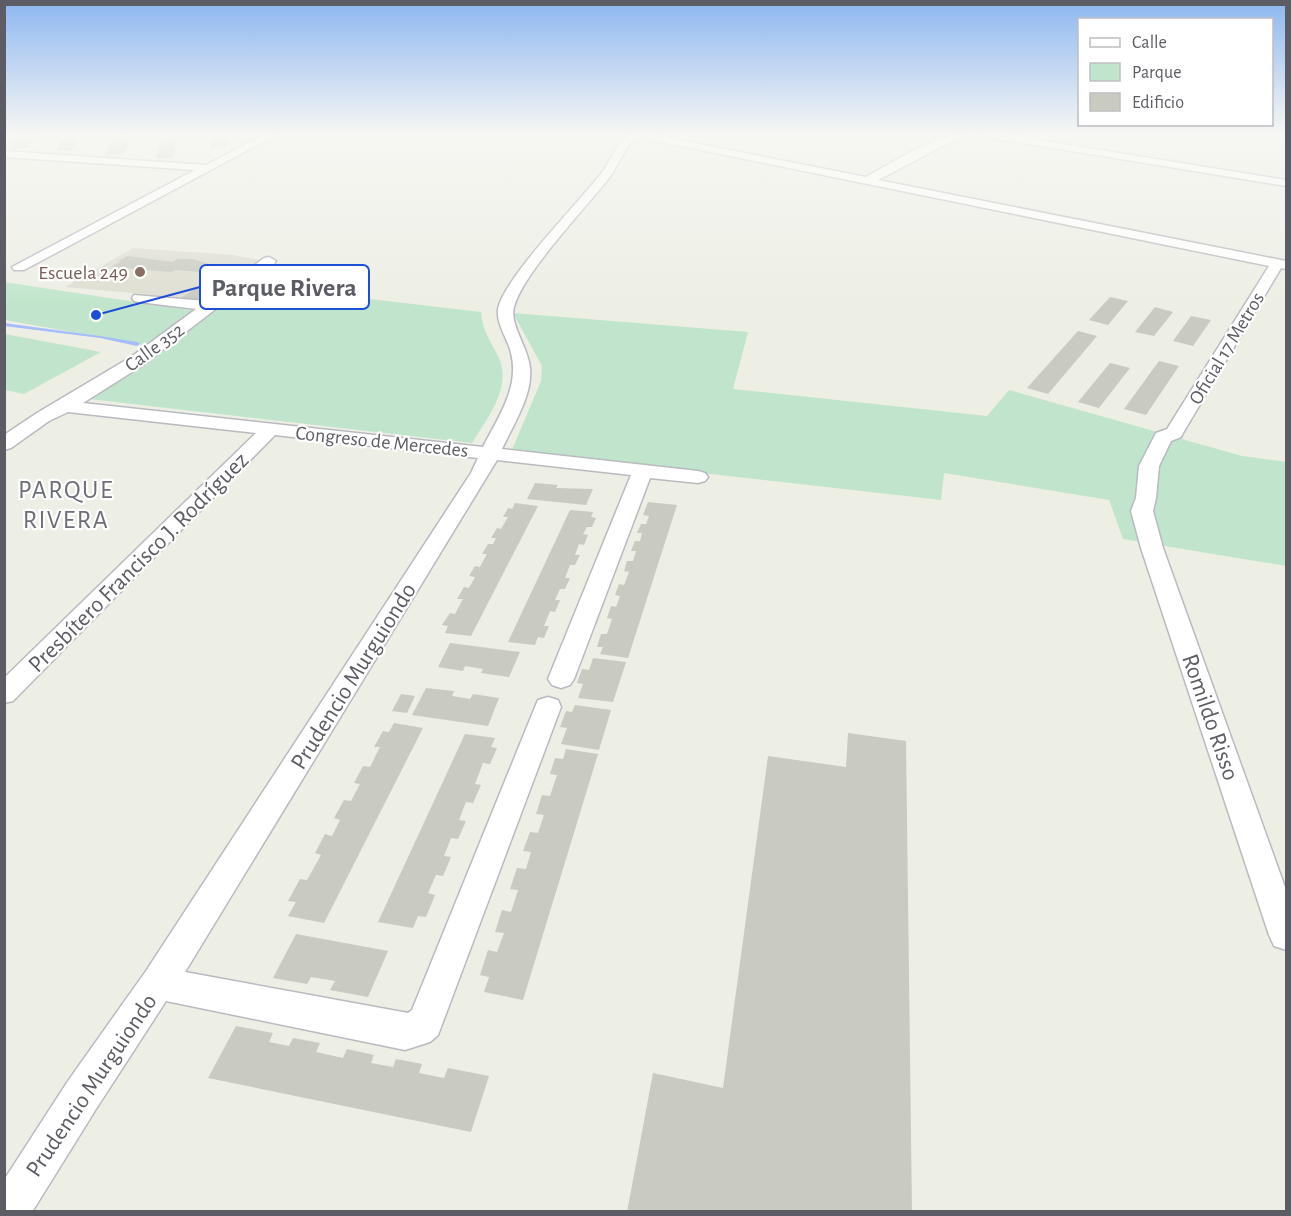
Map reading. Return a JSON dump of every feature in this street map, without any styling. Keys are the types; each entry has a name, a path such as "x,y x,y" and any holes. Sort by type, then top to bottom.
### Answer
{"street":[{"path":"19,267 165,191"},
{"name":"Prudencio Murguiondo","path":"8,1205 158,983 481,473 521,387 523,378 522,363 514,338 506,324 506,304 521,281 594,191"},
{"path":"916,191 1282,264"},
{"path":"1106,241 1116,231"},
{"name":"Calle 352","path":"4,444 43,417 137,362 268,261"},
{"name":"Oficial 17 Metros","path":"1146,498 1149,466 1163,437 1174,433 1282,264"},
{"path":"139,298 209,306"},
{"name":"Congreso de Mercedes","path":"65,406 698,477"},
{"name":"Presbítero Francisco J. Rodríguez","path":"4,694 272,429"},
{"path":"158,983 405,1032 417,1029 425,1022 642,471"},
{"name":"Romildo Risso","path":"1146,498 1142,511 1152,548 1287,935"}],"shaded area":[{"name":"Escuela 249","path":"133,248 233,255 266,261 211,300 65,287"}],"green space":[{"path":"4,282 195,311 144,345 5,320"},
{"path":"249,285 481,312 485,330 502,369 500,392 491,413 472,443 89,399 141,366"},
{"path":"513,313 748,332 733,389 987,416 1009,390 1242,456 1286,462 1286,566 1123,539 1109,500 944,473 941,500 516,452 512,450 541,381 542,366"},
{"path":"5,334 101,352 24,394 5,390"}],"building":[{"path":"128,256 173,262 177,259 192,259 210,264 245,266 235,273 240,275 205,300 181,298 208,280 203,279 212,273 111,267"},
{"path":"1110,297 1128,301 1108,325 1089,320"},
{"path":"1155,307 1173,312 1154,336 1135,332"},
{"path":"1191,316 1211,320 1193,346 1173,341"},
{"path":"1078,331 1097,336 1048,394 1027,388"},
{"path":"1159,361 1179,366 1146,415 1124,409"},
{"path":"1110,363 1130,368 1099,408 1078,402"},
{"path":"535,483 558,485 556,488 593,489 586,505 527,499"},
{"path":"648,502 677,505 628,658 600,654 603,647 597,647 601,634 607,634 612,619 607,618 611,606 616,607 620,596 615,595 619,584 624,585 629,572 624,571 627,561 633,561 636,551 631,551 635,541 640,541 642,533 637,533 641,524 646,524 649,516 643,515"},
{"path":"515,503 538,506 471,636 445,633 448,626 442,625 450,613 455,614 463,599 457,599 464,587 469,588 475,577 469,576 475,566 480,567 487,554 482,554 488,544 493,544 496,538 491,538 497,528 501,529 508,517 503,517 508,508 512,509"},
{"path":"570,510 593,512 591,517 596,518 592,527 587,527 583,534 588,535 584,545 579,544 575,555 580,555 575,565 570,565 565,578 570,578 565,589 560,589 555,600 560,600 555,612 550,611 544,626 549,626 544,638 538,637 535,645 508,642"},
{"path":"450,643 520,652 509,677 481,673 483,669 465,666 463,671 438,667"},
{"path":"593,658 626,662 613,702 578,698 583,684 577,683 582,669 589,670"},
{"path":"426,688 454,691 452,696 470,699 473,694 499,698 488,726 412,715"},
{"path":"401,694 415,696 407,713 392,711"},
{"path":"575,705 611,710 599,750 561,744 567,728 560,727 566,711 572,712"},
{"path":"394,723 423,728 324,923 288,916 296,902 288,901 300,879 307,880 321,855 315,853 325,834 332,836 340,820 334,818 344,800 351,801 360,784 354,783 363,766 370,767 380,747 374,747 383,731 389,732"},
{"path":"848,733 906,741 912,1212 627,1212 653,1073 723,1088 768,756 846,767"},
{"path":"465,734 495,738 491,747 497,748 490,764 483,763 475,784 481,785 473,803 466,802 459,820 466,821 458,839 451,838 444,856 451,857 443,876 436,875 428,893 435,895 426,917 418,916 413,928 378,922"},
{"path":"566,749 598,754 523,1000 484,992 489,977 480,975 488,950 497,952 504,933 495,932 502,910 511,912 518,890 510,889 517,868 526,869 531,852 523,851 530,832 538,833 544,815 536,814 542,795 550,796 557,775 550,774 555,758 563,759"},
{"path":"296,934 388,951 368,997 330,990 335,981 311,977 307,984 273,978"},
{"path":"236,1026 273,1033 269,1042 289,1046 293,1038 320,1043 316,1052 343,1058 347,1049 374,1055 371,1063 393,1067 396,1059 422,1064 419,1073 444,1078 448,1068 489,1076 471,1132 208,1078"}],"waterway":[{"path":"4,324 137,344"}],"place":[{"name":"Escuela 249","path":"140,272"},
{"name":"Parque Rivera","path":"96,315"}],"district":[{"name":"PARQUE RIVERA","path":"66,504"}]}
